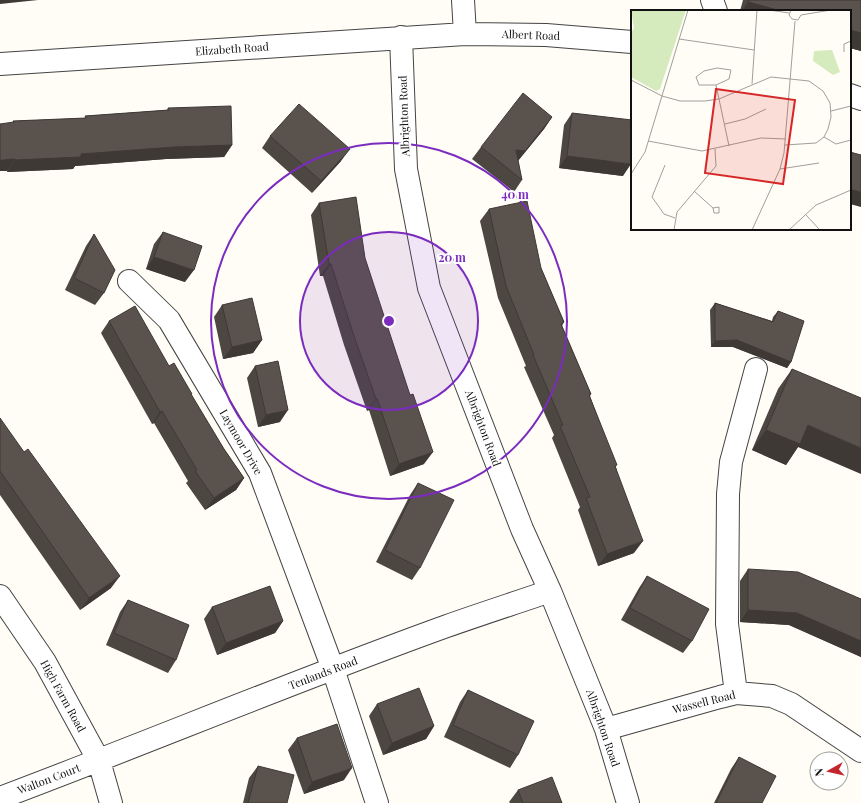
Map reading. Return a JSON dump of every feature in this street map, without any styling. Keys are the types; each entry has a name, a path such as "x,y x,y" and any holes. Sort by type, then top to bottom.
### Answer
{"street":[{"path":"463,0 464,34"},
{"path":"712,0 716,10"},
{"name":"Elizabeth Road","path":"0,64 464,34"},
{"name":"Albert Road","path":"464,34 546,34 631,42"},
{"name":"Albrighton Road","path":"401,37 406,169 429,288 522,529 550,591 606,729 628,803"},
{"path":"851,95 861,98"},
{"name":"Laymoor Drive","path":"129,281 169,320 260,473 333,669 377,803"},
{"path":"736,693 727,624 728,494 731,462 756,370"},
{"name":"Tenlands Road","path":"99,761 447,626 550,591"},
{"name":"High Farm Road","path":"0,596 45,662 99,761 111,803"},
{"name":"Wassell Road","path":"606,729 736,693 772,696 791,704 861,751"},
{"name":"Walton Court","path":"0,798 99,761"}],"building":[{"path":"749,0 861,0 861,33 851,30 851,10 777,10 748,2"},
{"path":"523,93 552,117 525,151 516,150 522,180 481,147"},
{"path":"299,104 350,149 321,181 270,136"},
{"path":"231,106 232,145 174,147 81,154 81,157 0,160 0,124 14,122 13,121 86,118 85,116 169,110 168,108"},
{"path":"572,113 631,120 631,164 567,156"},
{"path":"851,152 861,155 861,192 851,189"},
{"path":"356,197 365,258 410,395 413,394 433,452 399,464 353,333 331,264 329,264 319,203"},
{"path":"527,201 541,268 564,322 561,324 591,394 589,395 617,465 615,466 643,541 607,554 586,498 590,497 560,426 563,425 506,286 489,209"},
{"path":"163,232 202,246 194,270 154,257"},
{"path":"94,234 115,270 104,293 74,278"},
{"path":"252,298 262,340 232,347 222,305"},
{"path":"715,303 773,322 778,311 804,321 791,362 737,340 715,341"},
{"path":"135,306 169,366 174,363 224,449 244,478 214,498 195,471 197,470 162,411 160,412 109,321"},
{"path":"278,361 288,410 266,415 255,366"},
{"path":"792,369 861,398 861,448 808,425 800,444 766,430"},
{"path":"0,418 24,452 28,449 120,576 89,598 0,471"},
{"path":"418,483 454,500 420,568 385,550"},
{"path":"748,569 798,572 861,599 861,641 797,613 748,610"},
{"path":"647,576 709,609 692,641 630,608"},
{"path":"270,586 283,621 226,643 212,607"},
{"path":"128,600 189,625 176,660 114,633"},
{"path":"419,688 434,726 392,743 377,704"},
{"path":"468,690 534,721 518,755 453,725"},
{"path":"337,724 352,768 312,782 297,738"},
{"path":"739,757 776,776 762,803 716,803"},
{"path":"258,766 294,775 287,803 248,803"},
{"path":"552,777 562,803 523,803 518,790"}]}
